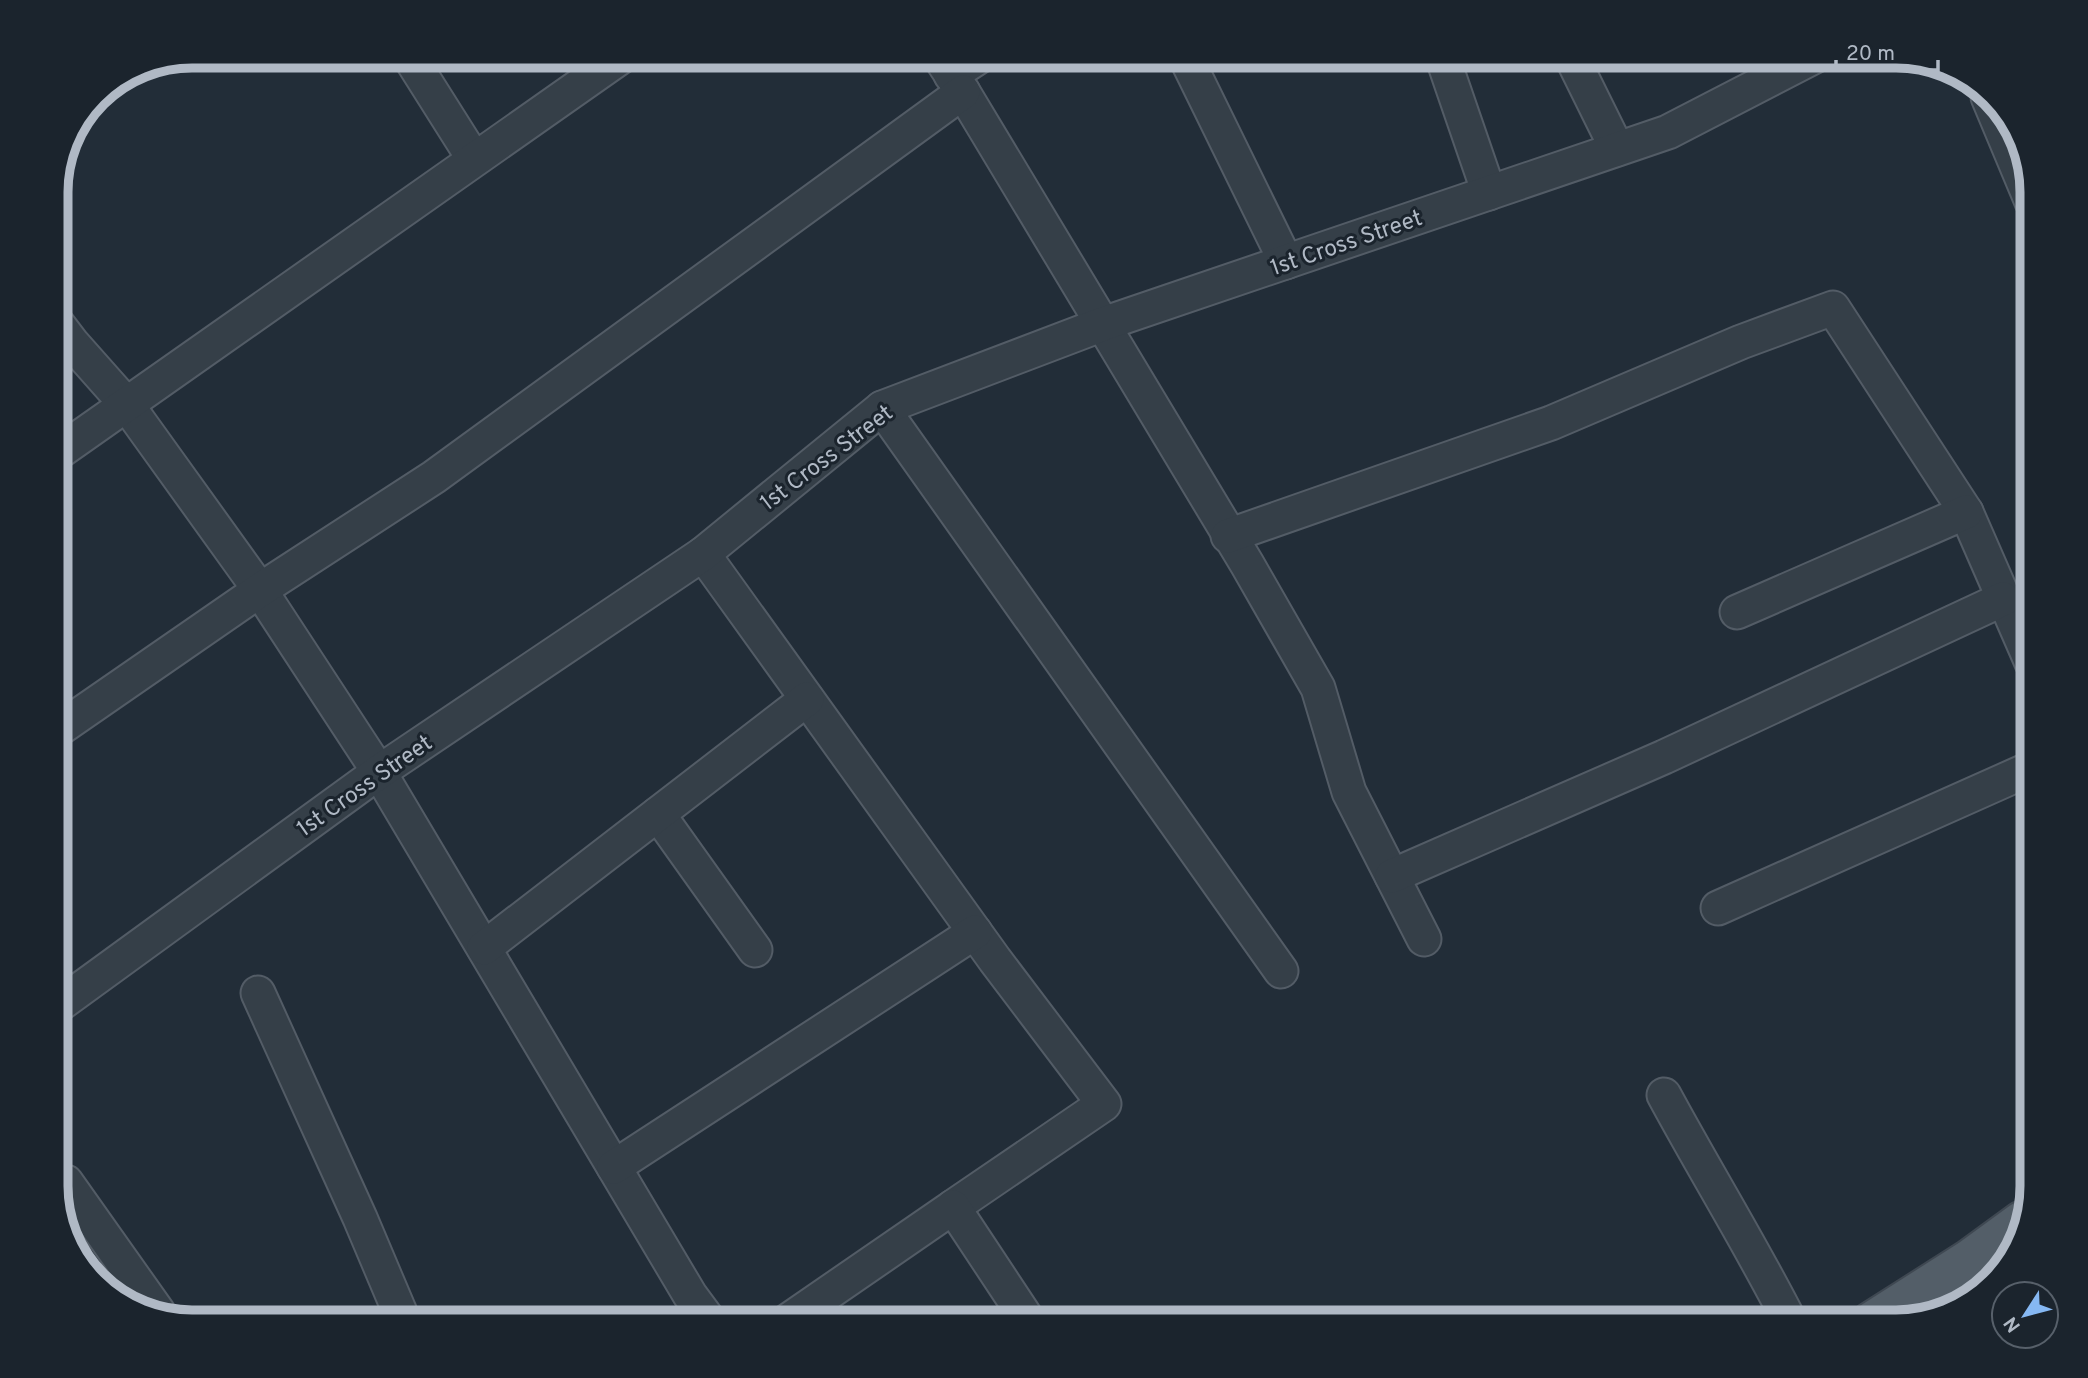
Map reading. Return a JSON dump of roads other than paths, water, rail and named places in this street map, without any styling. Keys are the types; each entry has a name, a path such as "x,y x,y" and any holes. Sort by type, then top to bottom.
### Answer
{"main road":[{"path":"1889,1310 1969,1259 2013,1227"}],"street":[{"path":"417,68 474,159"},
{"path":"69,445 605,68"},
{"path":"1191,68 1286,262"},
{"path":"1446,68 1489,193"},
{"path":"1577,68 1617,149"},
{"name":"1st Cross Street","path":"69,998 379,772 703,554 881,408 1103,324 1668,132 1792,68"},
{"path":"69,722 260,590 434,477 951,74 1103,324 1318,688 1349,792 1424,939"},
{"path":"1999,123 2016,164"},
{"path":"1228,536 1551,423 1741,342 1833,308 1966,512 2020,637"},
{"path":"69,339 127,405 260,590 379,772 701,1310"},
{"path":"881,408 1281,971"},
{"path":"1737,612 1966,512"},
{"path":"703,554 975,932 1104,1104 803,1310"},
{"path":"1392,876 1664,757 2003,599"},
{"path":"484,948 807,699"},
{"path":"1718,908 2020,773"},
{"path":"657,814 755,950"},
{"path":"614,1167 975,932"},
{"path":"258,993 399,1310"},
{"path":"1664,1095 1784,1310"},
{"path":"69,1187 124,1287 138,1298"},
{"path":"953,1207 1021,1310"}]}
